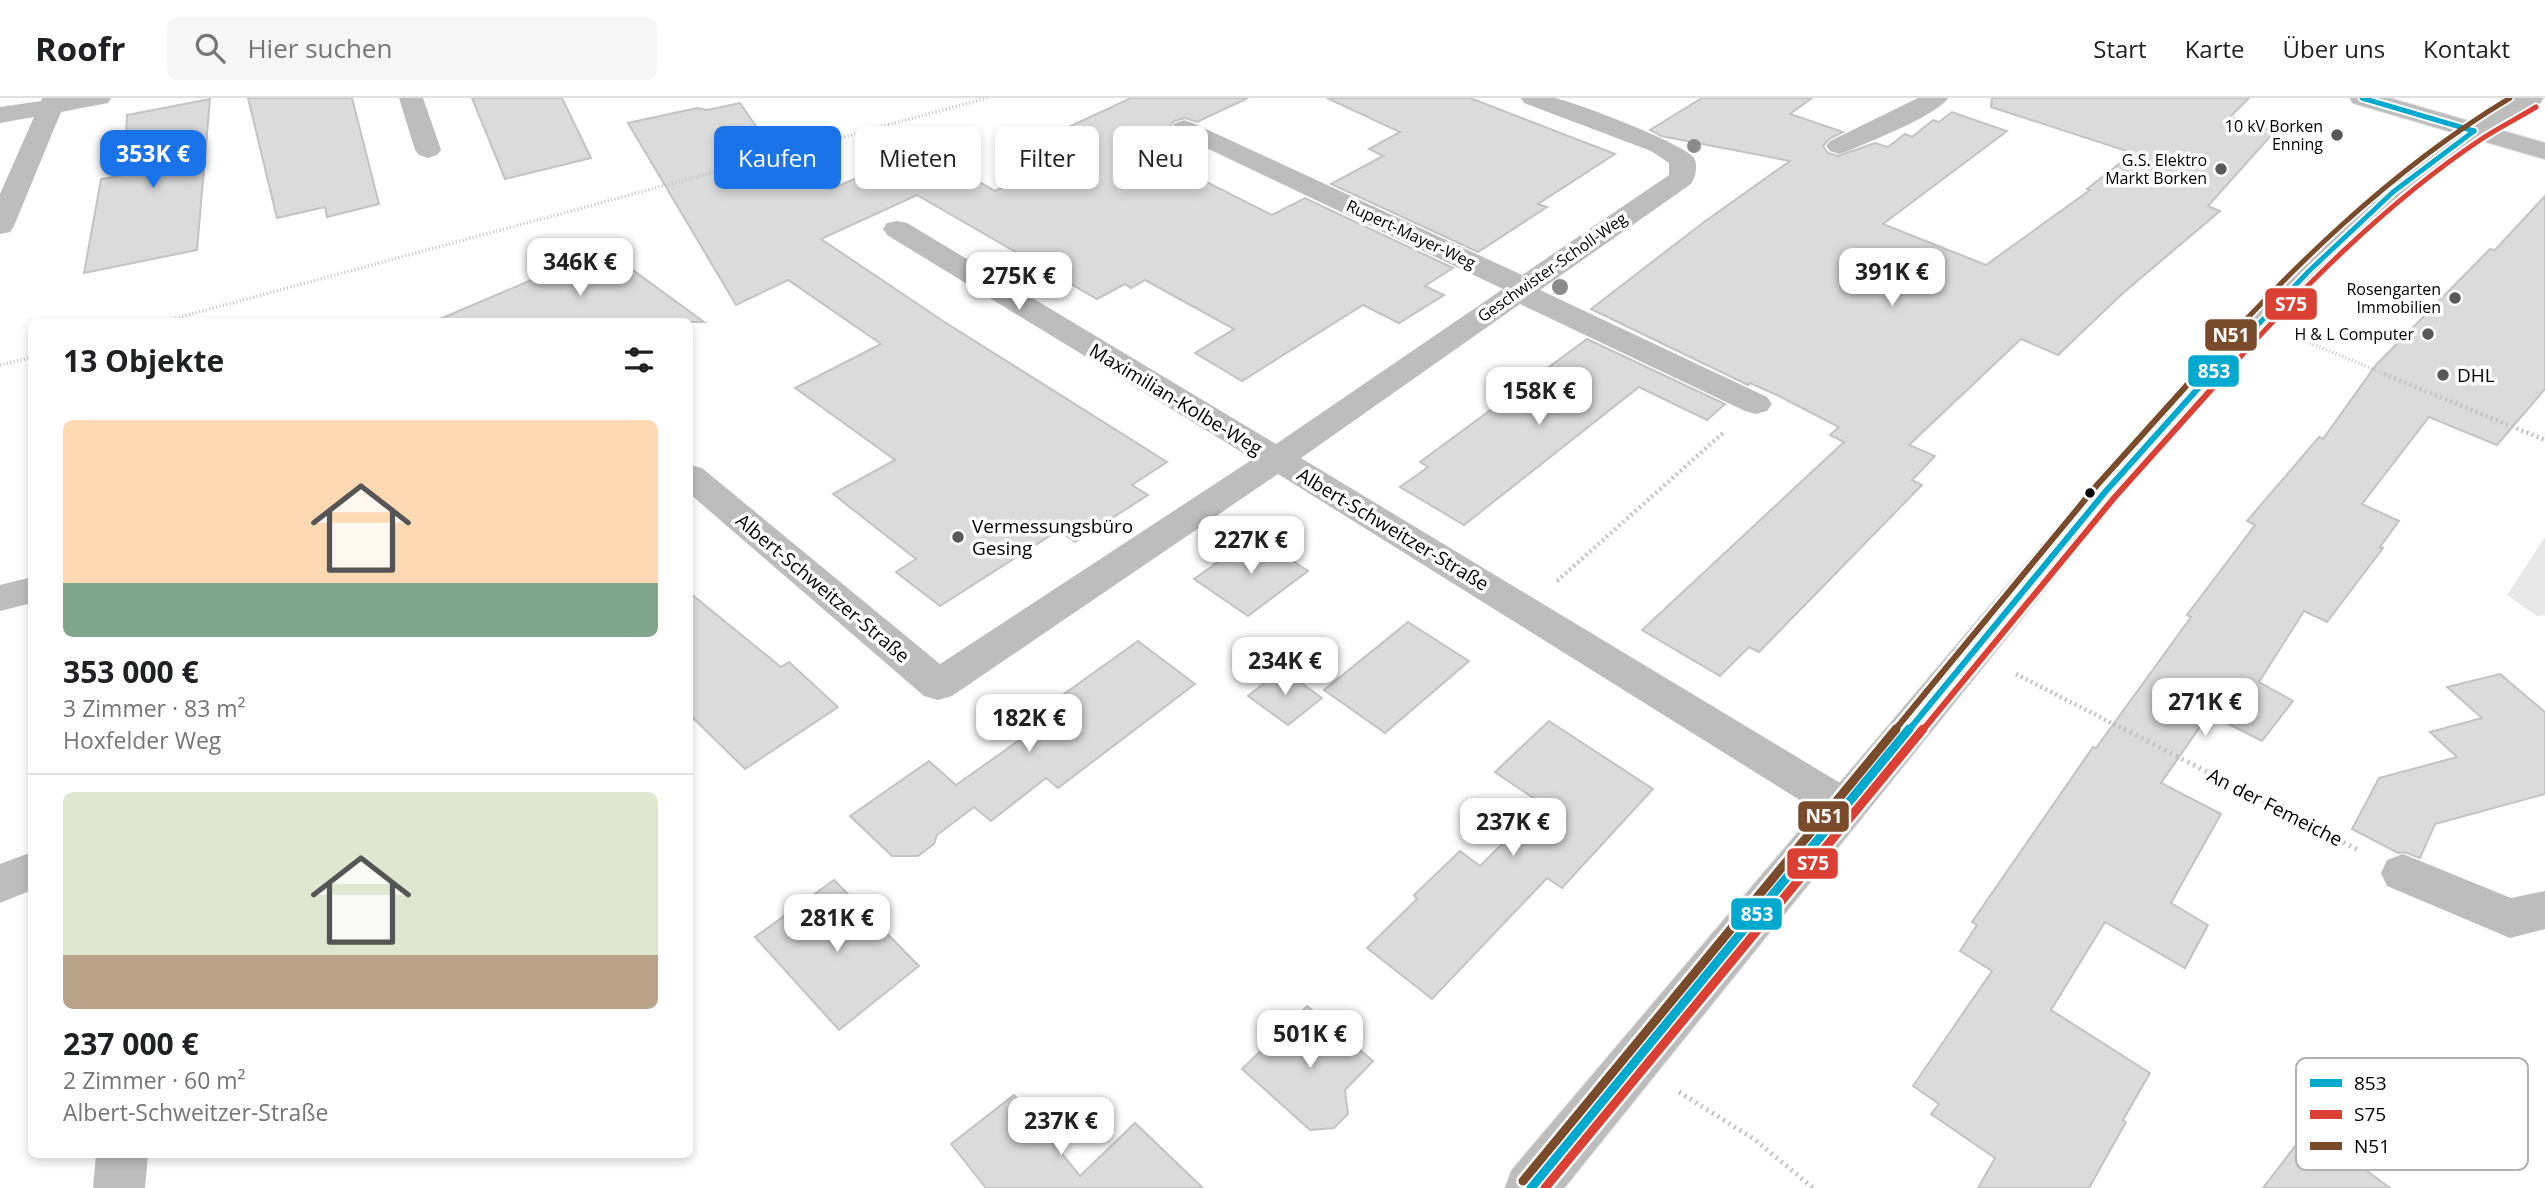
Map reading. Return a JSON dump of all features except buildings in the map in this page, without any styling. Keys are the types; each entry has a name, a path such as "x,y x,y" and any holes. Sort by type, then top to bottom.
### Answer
{"street":[{"path":"0,115 52,103 99,98"},
{"path":"411,98 428,150"},
{"name":"Geschwister-Scholl-Weg","path":"1276,459 1682,178 1682,160 1660,146 1533,98"},
{"path":"1839,146 1936,98"},
{"path":"2362,98 2545,151"},
{"path":"1531,1188 2106,491 2257,322 2383,201 2474,131 2531,98"},
{"path":"0,226 52,103"},
{"name":"Rupert-Mayer-Weg","path":"1208,140 1756,404"},
{"name":"Maximilian-Kolbe-Weg","path":"897,229 1276,459"},
{"name":"Albert-Schweitzer-Straße","path":"693,479 937,685 1276,459 1845,807"},
{"path":"0,598 28,591"},
{"path":"0,884 28,872"},
{"path":"2403,873 2510,918 2545,910"},
{"path":"119,1188 122,1158"}],"path":[{"path":"177,318 986,98"},
{"path":"199,312 199,318"},
{"path":"2257,322 2545,440"},
{"path":"0,365 28,358"},
{"path":"1525,609 1756,404"},
{"name":"An der Femeiche","path":"1975,653 2403,873"},
{"path":"1634,1064 1754,1139 1813,1188"}],"shaded area":[{"path":"2545,537 2545,615 2537,616 2507,595"}],"transit line":[{"name":"853","path":"2362,98 2474,131"},
{"name":"N51","path":"1523,1181 2098,484 2249,315 2377,193 2468,123 2510,98"},
{"name":"S75","path":"1545,1188 2114,498 2265,329 2390,209 2480,140 2536,107"},
{"name":"853","path":"1531,1188 2106,491 2239,343 2309,271 2393,192 2474,131"}],"place":[{"name":"10 kV Borken Enning","path":"2337,135"},
{"name":"G.S. Elektro Markt Borken","path":"2221,169"},
{"name":"Rosengarten Immobilien","path":"2455,298"},
{"name":"H & L Computer","path":"2428,334"},
{"name":"DHL","path":"2443,375"},
{"name":"Vermessungsbüro Gesing","path":"958,537"}]}
